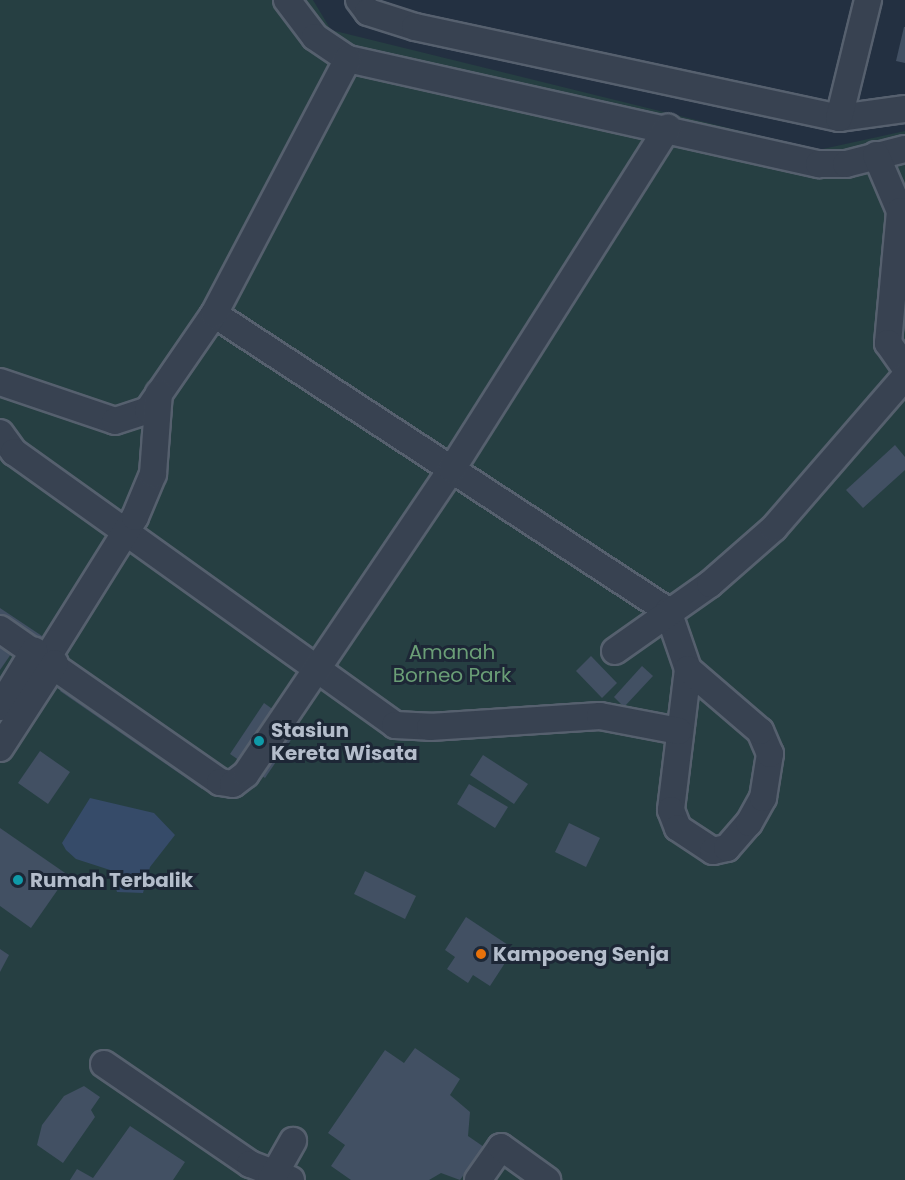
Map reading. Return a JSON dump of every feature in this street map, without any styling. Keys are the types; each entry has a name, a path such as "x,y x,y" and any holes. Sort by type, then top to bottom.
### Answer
{"street":[{"path":"286,0 315,37 348,59 668,127 819,164 846,164 905,149"},
{"path":"359,0 368,12 405,24 839,118 905,109"},
{"path":"839,118 868,0"},
{"path":"0,382 115,421 148,410 214,314 348,59"},
{"path":"0,629 45,657 228,785 246,774 312,669 452,469 668,127"},
{"path":"876,155 900,211 888,343 905,367"},
{"path":"214,314 668,611 688,669 671,778 671,810 678,828 713,851 727,848 763,798 771,754 760,731 688,669"},
{"path":"615,651 668,611 710,584 774,528 905,376"},
{"path":"0,747 45,657 125,534 153,474 159,393"},
{"path":"0,433 14,452 312,669 395,725 430,728 600,716 679,731"},
{"path":"0,707 45,657"},
{"path":"104,1064 270,1175 293,1141"},
{"path":"478,1180 501,1147 547,1180"}],"green space":[{"name":"Amanah Borneo Park","path":"0,0 313,0 331,30 818,150 905,131 905,1180 0,1180"}],"water":[{"path":"90,798 154,813 175,835 150,867 143,893 117,892 110,870 76,859 62,843"}],"building":[{"path":"905,27 905,63 896,61"},
{"path":"895,445 905,457 905,470 863,508 846,490"},
{"path":"0,608 45,638 41,645 0,618"},
{"path":"0,646 11,654 0,670"},
{"path":"591,656 617,683 602,698 576,671"},
{"path":"642,666 653,676 624,707 614,697"},
{"path":"66,681 208,779 202,789 60,691"},
{"path":"264,703 299,728 265,778 230,754"},
{"path":"40,751 70,772 48,804 18,783"},
{"path":"483,755 528,784 514,804 470,775"},
{"path":"469,784 508,807 495,828 457,804"},
{"path":"569,823 600,838 586,867 555,852"},
{"path":"0,828 68,875 31,928 0,906"},
{"path":"365,871 416,896 405,919 354,894"},
{"name":"Kampoeng Senja","path":"466,917 514,949 490,986 473,975 468,983 447,969 455,957 445,950"},
{"path":"0,949 9,955 0,972"},
{"path":"415,1048 460,1079 450,1095 470,1112 468,1136 484,1147 460,1180 441,1173 429,1180 351,1180 331,1166 345,1145 328,1133 385,1050 404,1063"},
{"path":"84,1086 100,1097 91,1110 95,1117 63,1163 37,1145 42,1125 64,1096"},
{"path":"130,1126 185,1162 173,1180 70,1180 77,1169 93,1178"}],"place":[{"name":"Stasiun Kereta Wisata","path":"259,741"},
{"name":"Rumah Terbalik","path":"18,880"},
{"name":"Kampoeng Senja","path":"481,954"}]}
